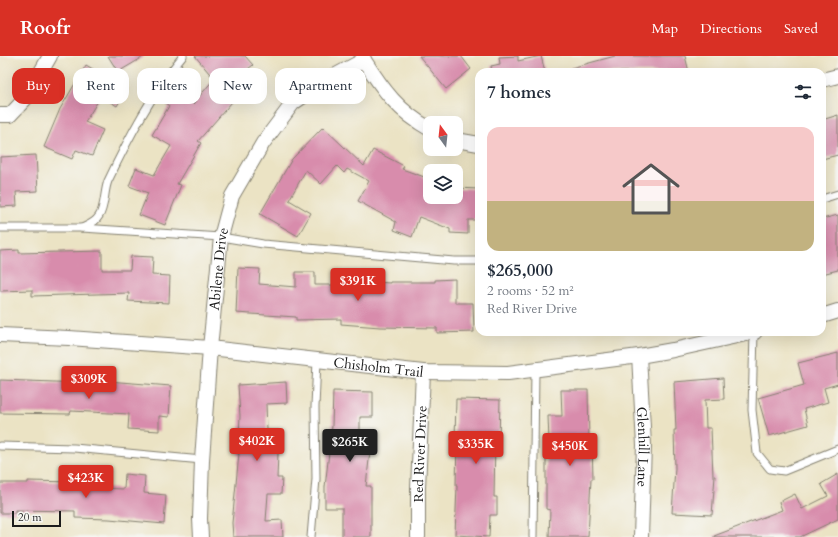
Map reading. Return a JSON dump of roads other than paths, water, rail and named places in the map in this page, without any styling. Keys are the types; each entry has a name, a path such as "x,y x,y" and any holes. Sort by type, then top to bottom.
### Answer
{"street":[{"path":"0,115 10,115 26,98 50,56"},
{"path":"363,58 381,86 401,109 423,124"},
{"name":"Abilene Drive","path":"201,537 200,519 202,460 210,348 221,237 232,196 263,143 293,103 363,58"},
{"path":"826,79 838,76"},
{"path":"463,141 475,143"},
{"path":"826,315 838,312"},
{"name":"Chisholm Trail","path":"0,335 69,338 210,348 423,372 508,373 639,356 737,336"},
{"name":"Glenhill Lane","path":"639,356 644,444 641,537"},
{"name":"Red River Drive","path":"418,537 418,488 423,372"}],"lane":[{"path":"82,228 92,223 100,216 107,184 137,124 166,76 183,56"},
{"path":"826,197 838,194"},
{"path":"0,228 82,228 221,237 263,244 454,261 475,261"},
{"path":"755,336 752,410 757,453 770,469 784,471 838,449"},
{"path":"311,537 316,479 315,407 317,360"},
{"path":"533,537 535,370"},
{"path":"0,446 74,448 202,460"}]}
